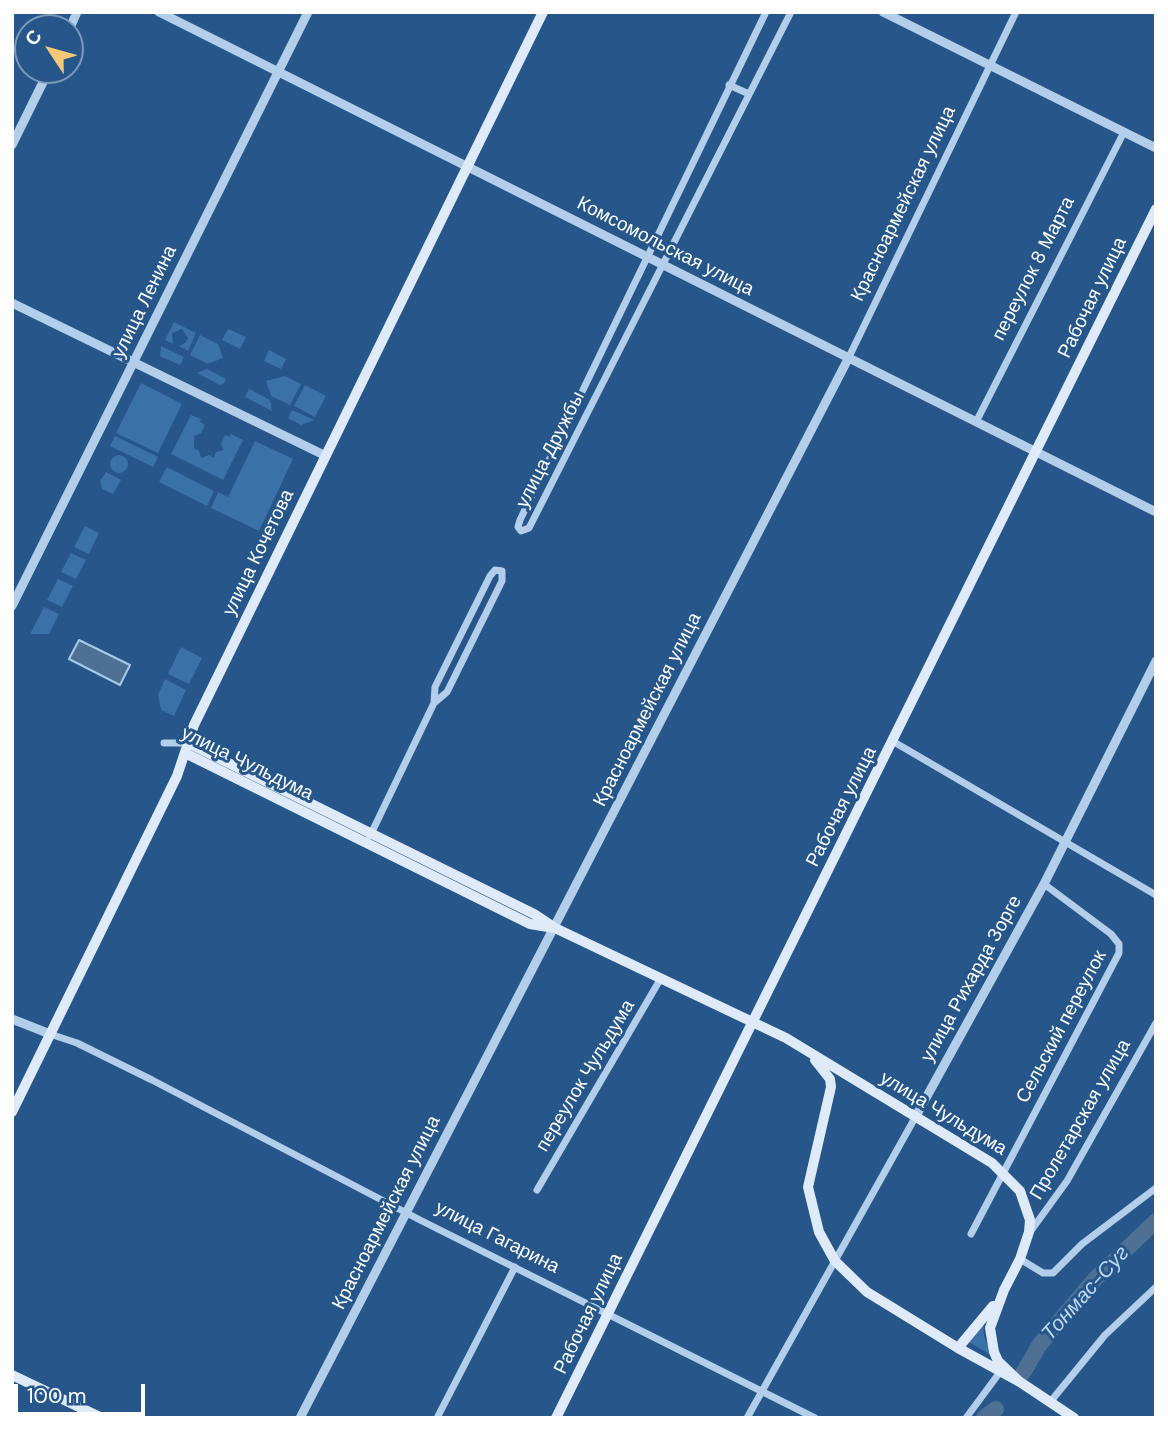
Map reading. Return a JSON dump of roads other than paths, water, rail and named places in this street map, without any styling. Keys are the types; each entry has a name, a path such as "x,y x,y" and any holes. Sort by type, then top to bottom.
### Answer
{"main road":[{"name":"улица Кочетова","path":"12,1112 326,456 543,12"},
{"name":"Рабочая улица","path":"556,1418 894,742 1156,209"},
{"name":"улица Чульдума","path":"186,748 369,838 534,914 555,928 806,1049 1004,1172 1024,1199 1030,1232"},
{"name":"улица Чульдума","path":"806,1049 823,1069 831,1087"},
{"path":"850,1078 831,1087 808,1187 819,1233 835,1261 867,1292 958,1349 1020,1382 1070,1414 1084,1418"},
{"path":"1020,1382 999,1362 991,1341 993,1316 1030,1232"},
{"path":"958,1349 1004,1290"},
{"path":"12,1375 102,1418"}],"street":[{"name":"Комсомольская улица","path":"159,12 1156,512"},
{"name":"улица Ленина","path":"12,606 308,12"},
{"name":"улица Дружбы","path":"766,12 520,520 518,527 521,531 530,528 654,278 664,267 791,12"},
{"path":"883,12 1156,148"},
{"name":"Красноармейская улица","path":"300,1418 848,359 1016,12"},
{"path":"12,145 43,84"},
{"path":"729,85 749,94"},
{"name":"переулок 8 Марта","path":"976,422 1124,132"},
{"path":"12,303 326,456"},
{"path":"555,450 566,455"},
{"path":"369,838 434,703 435,687 490,576 495,570 502,570 502,581 447,692 434,703"},
{"name":"улица Рихарда Зорге","path":"747,1418 1044,884 1156,661"},
{"path":"894,742 1156,895"},
{"name":"Сельский переулок","path":"1004,1172 1119,953 1119,944 1111,934 1044,884"},
{"name":"переулок Чульдума","path":"537,1190 660,978"},
{"name":"улица Гагарина","path":"12,1019 77,1043 152,1080 514,1267 815,1418"},
{"name":"Пролетарская улица","path":"1030,1232 1067,1181 1156,1023"},
{"path":"971,1234 1004,1172"},
{"path":"1020,1259 1042,1273 1053,1273 1082,1244 1156,1188"},
{"path":"437,1418 514,1267"},
{"path":"1051,1401 1105,1335 1156,1287"},
{"path":"966,1418 1000,1372"}],"waterway":[{"name":"Тонмас-Суг","path":"1023,1373 1040,1344 1096,1278 1156,1221"},
{"name":"Тонмас-Суг","path":"984,1418 996,1409"}]}
